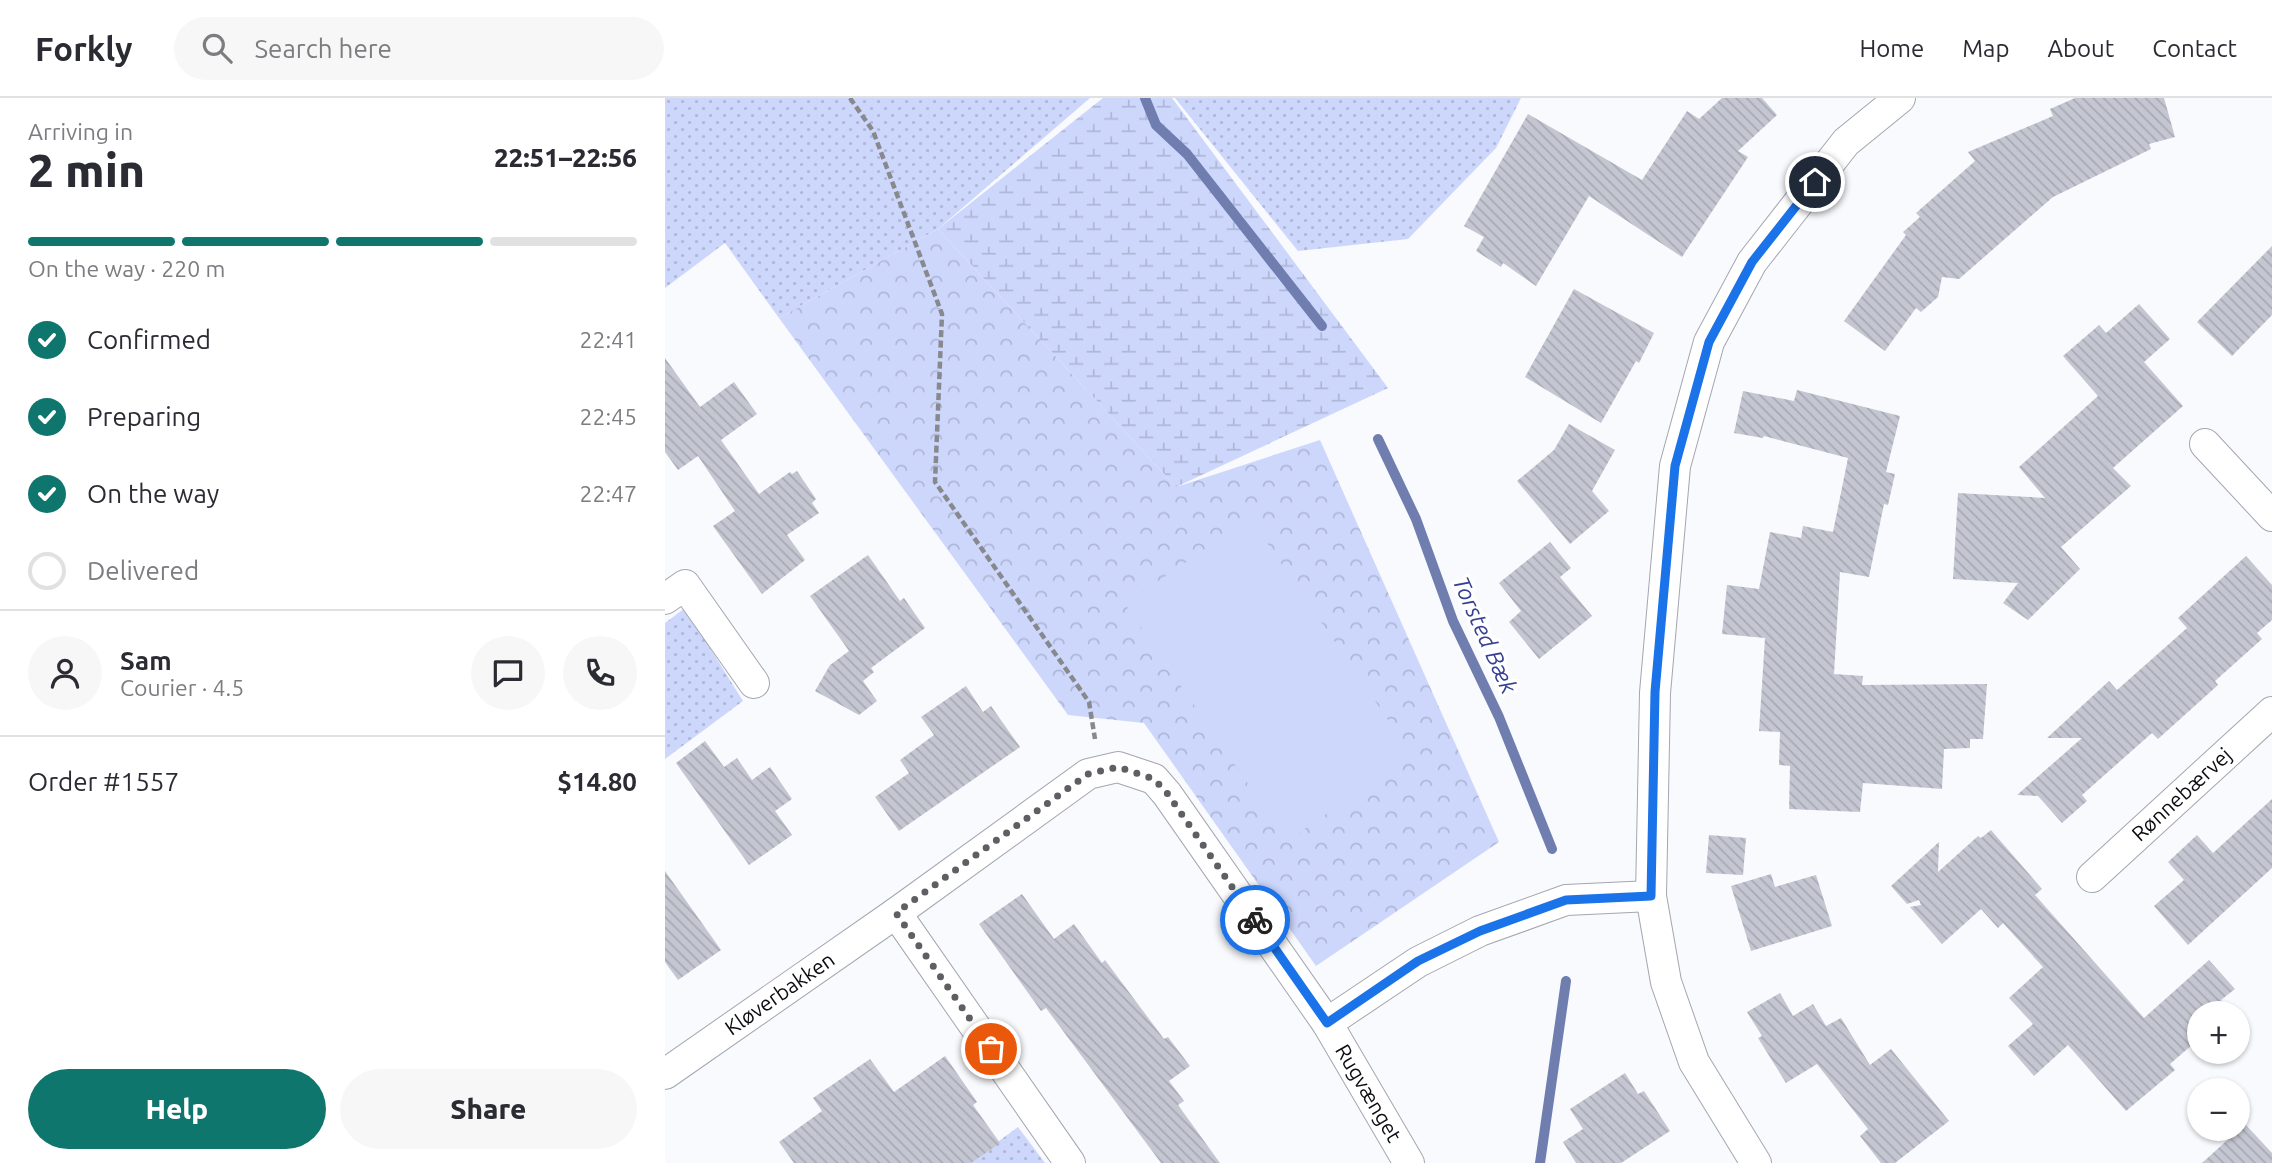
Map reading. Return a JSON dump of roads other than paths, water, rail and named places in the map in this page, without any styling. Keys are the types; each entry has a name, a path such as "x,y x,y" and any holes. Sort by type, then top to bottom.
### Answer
{"street":[{"path":"1756,1163 1694,1062 1666,982 1651,896 1655,692 1675,466 1709,342 1752,262 1846,142 1900,98"},
{"path":"2205,444 2272,516"},
{"path":"665,599 685,585 754,683"},
{"name":"Rønnebærvej","path":"2092,877 2272,712"},
{"name":"Kløverbakken","path":"665,1074 896,913 1088,774 1118,767 1154,779 1167,793 1327,1023"},
{"path":"1327,1023 1418,961 1480,931 1566,900 1651,896"},
{"path":"896,913 1070,1163"},
{"name":"Rugvænget","path":"1327,1023 1409,1163"}],"waterway":[{"name":"Torsted Bæk","path":"1145,98 1156,125 1187,154 1322,326"},
{"name":"Torsted Bæk","path":"1378,439 1416,519 1453,621 1499,717 1552,849"},
{"name":"Torsted Bæk","path":"1540,1163 1566,981"}]}
